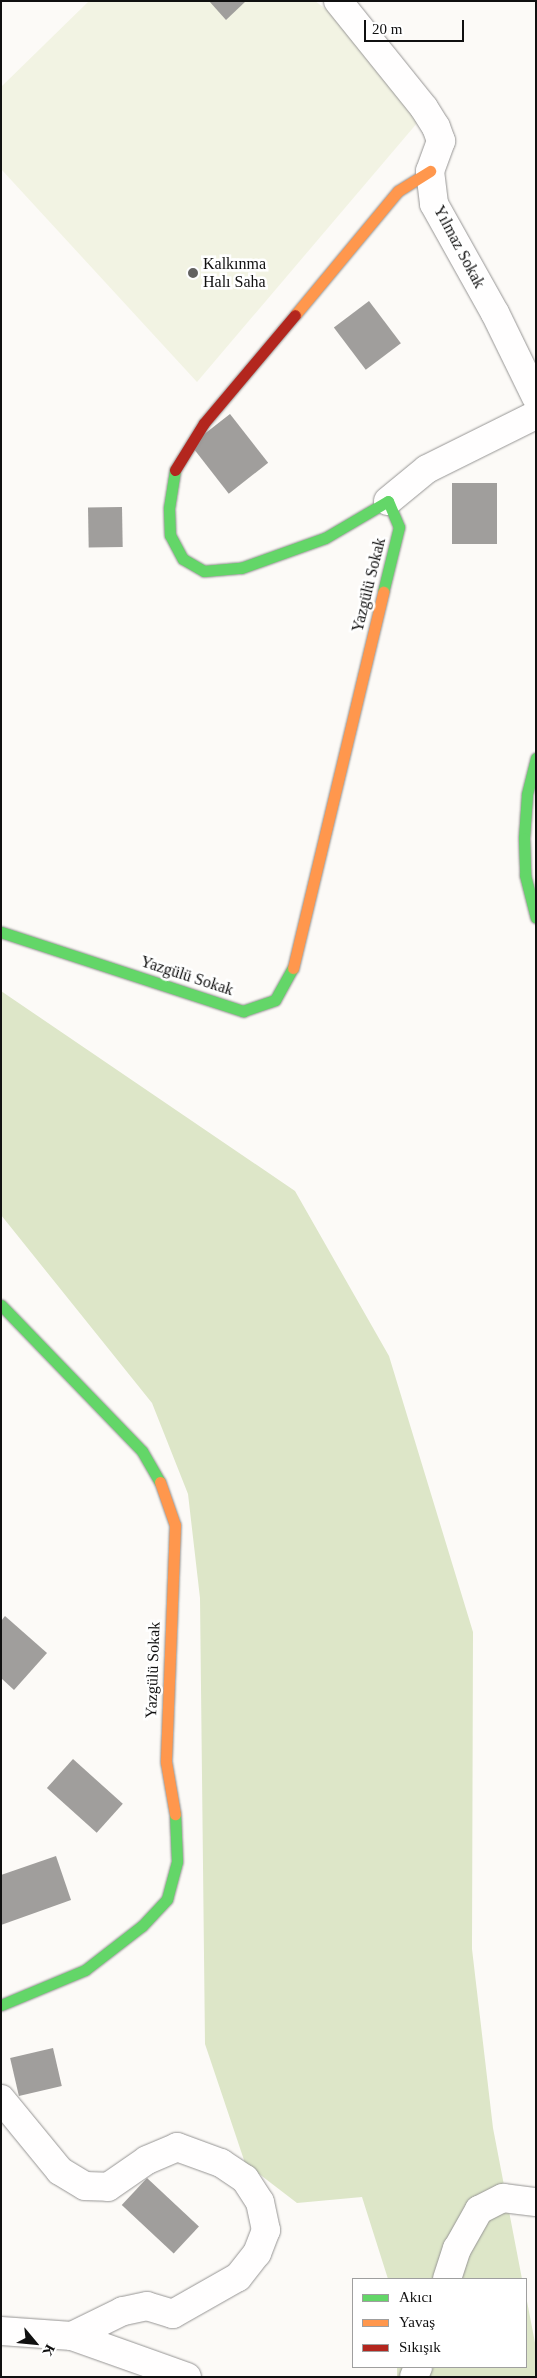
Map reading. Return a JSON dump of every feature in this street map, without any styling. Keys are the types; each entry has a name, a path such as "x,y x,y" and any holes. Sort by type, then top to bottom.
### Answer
{"street":[{"name":"Yılmaz Sokak","path":"338,1 424,108 436,126 441,141 430,171 434,204 495,313 536,397"},
{"name":"Yazgülü Sokak","path":"1,932 243,1011 275,1000 292,973 399,527 388,501 325,538 241,568 204,570 182,559 170,535 169,509 174,471 204,423 398,191 430,171"},
{"path":"388,501 427,469 536,415"},
{"path":"536,758 527,795 524,838 525,875 536,918"},
{"name":"Yazgülü Sokak","path":"1,1306 142,1451 164,1490 175,1525 166,1762 177,1823 177,1861 167,1899 142,1926 85,1970 1,2005"},
{"path":"1,2099 60,2172 85,2186 108,2187 147,2160 178,2147 221,2162 245,2179 260,2202 266,2230 258,2253 238,2277 173,2314 147,2306 123,2311 72,2336"},
{"path":"447,2278 457,2248 479,2210 503,2198 536,2202"},
{"path":"1,2331 72,2336 187,2377"}],"green space":[{"name":"Kalkınma Halı Saha","path":"89,1 315,1 346,24 418,122 197,382 1,169 1,87"},
{"path":"1,991 295,1191 389,1356 473,1632 472,1949 493,2128 522,2278 388,2278 362,2197 297,2203 245,2163 205,2044 200,1598 188,1494 152,1403 1,1215"},
{"path":"527,2301 536,2348 536,2377 397,2377 397,2368 527,2368"}],"building":[{"path":"209,1 246,1 226,20"},
{"path":"369,301 401,343 366,370 334,327"},
{"path":"230,414 268,463 229,494 191,445"},
{"path":"452,483 497,483 497,544 452,544"},
{"path":"122,507 123,547 89,548 88,508"},
{"path":"5,1616 47,1653 14,1690 1,1678 1,1621"},
{"path":"73,1759 123,1804 97,1833 47,1788"},
{"path":"56,1856 71,1900 1,1925 1,1875"},
{"path":"53,2048 62,2086 19,2096 10,2058"},
{"path":"147,2178 199,2226 174,2253 122,2205"}],"traffic: fast":[{"path":"175,470 169,509 170,535 183,559 204,571 241,568 325,538 388,501 399,527 383,592"},
{"path":"536,758 527,795 524,838 525,875 536,918"},
{"path":"1,932 243,1011 275,1000 293,968"},
{"path":"1,1305 142,1451 160,1482"},
{"path":"1,2005 85,1970 142,1926 167,1899 177,1861 175,1814"}],"traffic: slow":[{"path":"295,315 398,191 430,171"},
{"path":"293,968 383,592"},
{"path":"160,1482 175,1525 166,1762 175,1814"}],"traffic: jam":[{"path":"175,470 204,423 295,315"}],"place":[{"name":"Kalkınma Halı Saha","path":"193,273"}]}
